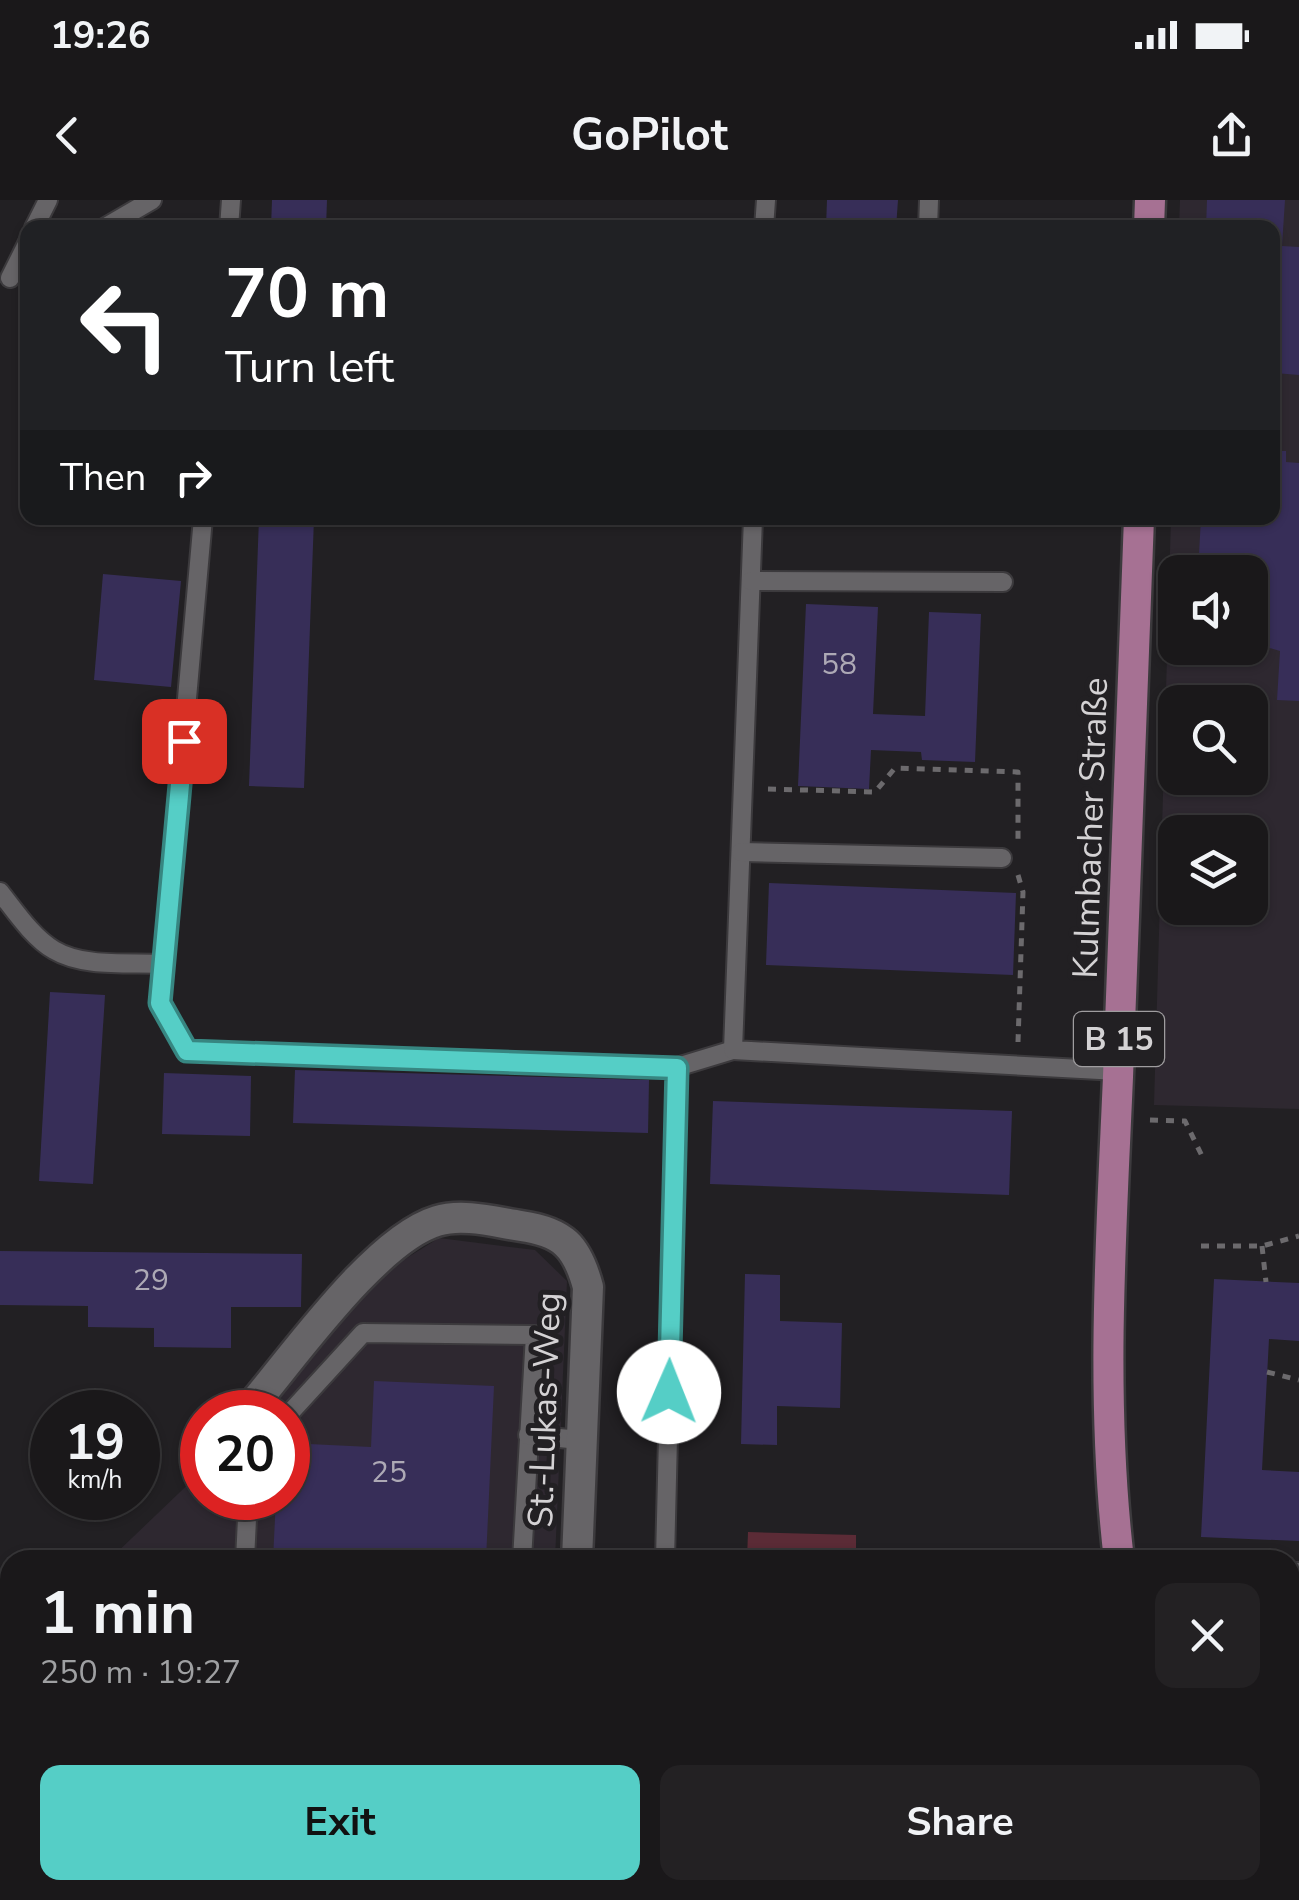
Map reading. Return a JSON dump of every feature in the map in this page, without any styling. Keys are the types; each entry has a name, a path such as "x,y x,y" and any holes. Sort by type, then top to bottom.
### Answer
{"main road":[{"name":"Kulmbacher Straße","path":"1118,1550 1111,1494 1108,1390 1139,525"}],"street":[{"name":"St.-Lukas-Weg","path":"265,1390 374,1262 399,1240 439,1220 474,1219 546,1229 568,1244 582,1265 588,1287 577,1550"}],"lane":[{"path":"118,220 152,200"},
{"path":"20,258 10,278 20,273"},
{"path":"202,525 160,1003 187,1051 677,1068 733,1050 1118,1071"},
{"path":"733,1050 753,525"},
{"path":"751,581 1003,582"},
{"path":"741,852 1002,858"},
{"path":"0,892 53,950 80,959 164,964"},
{"path":"665,1550 677,1068"},
{"path":"310,1392 363,1333 534,1336 522,1550"},
{"path":"528,1435 580,1440"},
{"path":"245,1550 247,1520"}],"path":[{"path":"1150,1120 1185,1122 1204,1160"},
{"path":"1201,1246 1262,1246 1299,1236"},
{"path":"1262,1246 1266,1282"},
{"path":"1267,1372 1299,1380"}],"shaded area":[{"path":"1180,200 1299,200 1299,1109 1154,1105 1159,925 1268,925 1268,815 1162,815 1163,795 1268,795 1268,685 1166,685 1167,665 1268,665 1268,555 1170,555 1171,525 1280,525 1280,220 1179,220"},
{"path":"439,1238 535,1250 567,1281 555,1550 119,1550 151,1520 160,1520 160,1511 180,1492 180,1520 310,1520 310,1390 276,1390 381,1274"},
{"path":"748,1532 856,1535 856,1550 747,1550"}],"building":[{"path":"272,200 327,200 326,220 271,220"},
{"path":"827,200 898,200 897,220 826,220"},
{"path":"1207,200 1285,200 1282,246 1299,247 1299,375 1280,373 1280,220 1206,220"},
{"path":"1280,451 1286,451 1286,462 1299,463 1299,701 1277,700 1280,651 1268,647 1268,555 1199,555 1201,525 1280,525"},
{"path":"259,525 314,525 304,788 249,786"},
{"path":"103,574 181,581 171,687 94,680"},
{"path":"806,604 878,607 873,714 925,716 929,612 981,614 975,762 922,760 921,752 871,750 869,789 798,786"},
{"path":"769,883 1016,893 1013,975 766,965"},
{"path":"50,992 105,995 93,1184 39,1181"},
{"path":"295,1070 649,1080 648,1133 293,1123"},
{"path":"164,1073 251,1076 250,1136 162,1134"},
{"path":"713,1101 1012,1111 1009,1195 710,1184"},
{"path":"0,1251 302,1254 301,1307 231,1307 231,1348 154,1347 154,1328 88,1327 88,1306 0,1305"},
{"path":"745,1274 780,1275 780,1321 842,1323 840,1408 777,1406 777,1445 741,1444"},
{"path":"1214,1279 1299,1283 1299,1341 1269,1339 1262,1470 1299,1472 1299,1541 1201,1537"},
{"path":"374,1381 494,1386 486,1550 273,1550 275,1520 310,1520 310,1444 371,1447"}],"route":[{"path":"184,741 160,1003 187,1051 677,1068 669,1392"}]}
